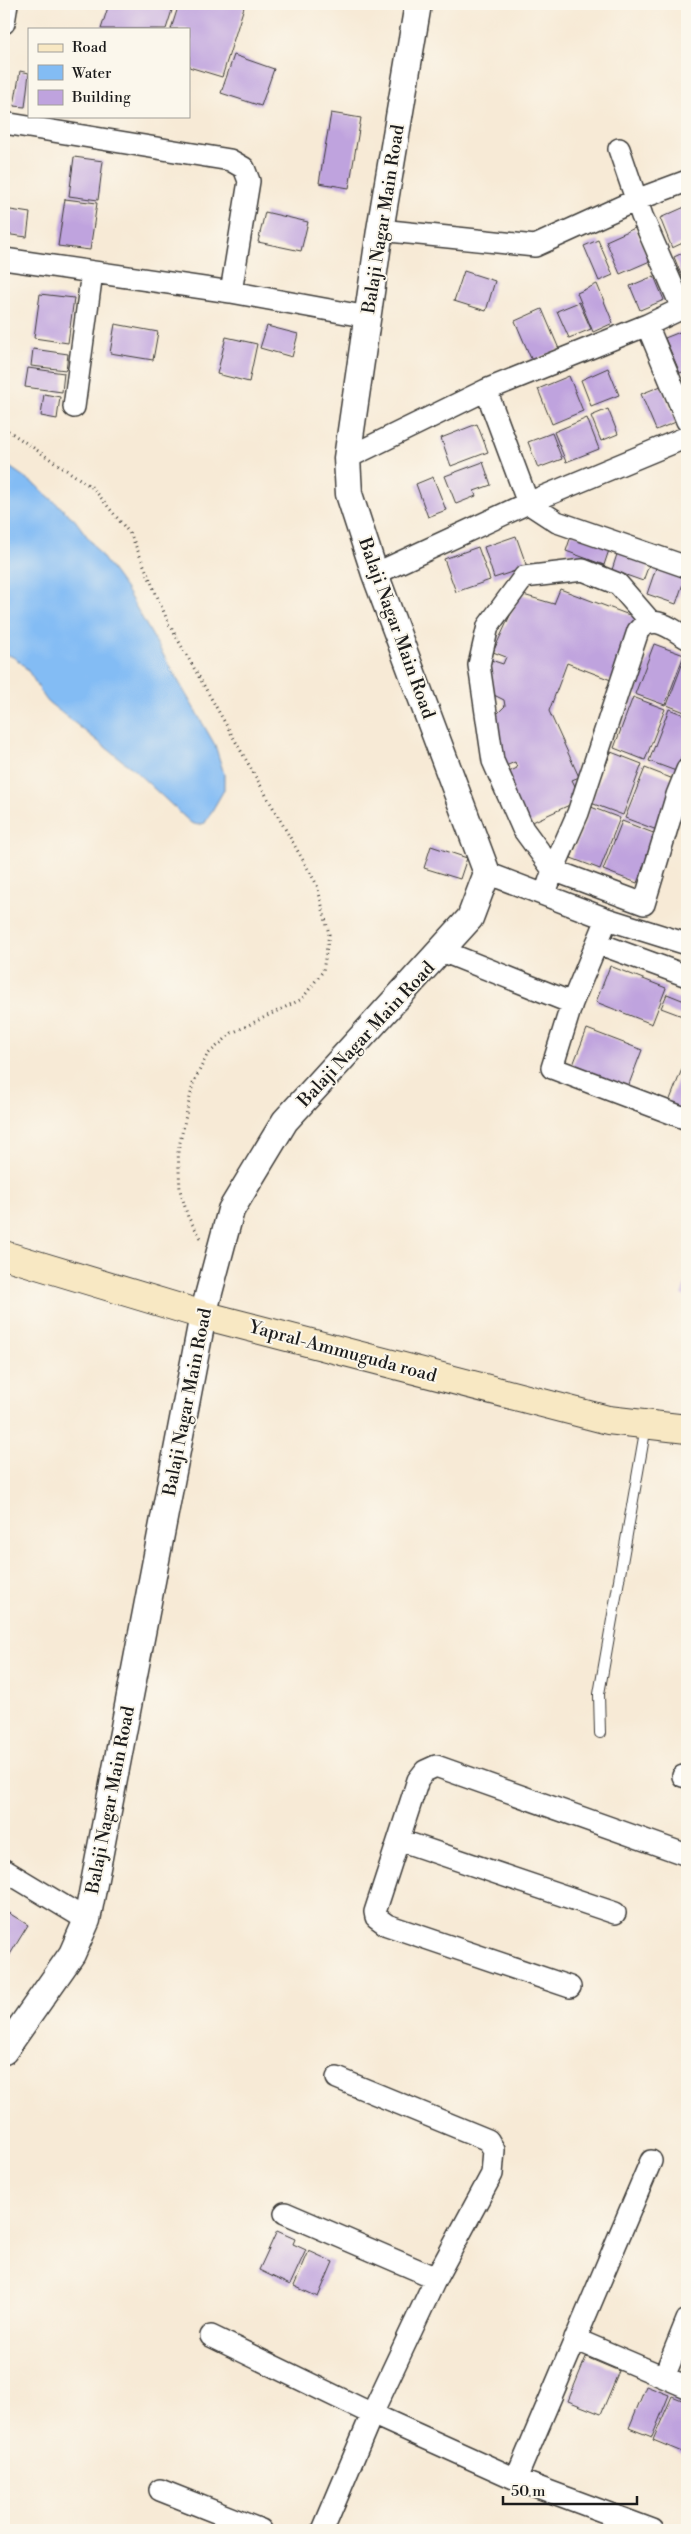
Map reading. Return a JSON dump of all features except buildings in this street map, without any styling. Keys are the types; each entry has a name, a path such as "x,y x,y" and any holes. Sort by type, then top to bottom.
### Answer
{"main road":[{"name":"Yapral-Ammuguda road","path":"4,1255 204,1315 608,1420 687,1429"}],"street":[{"path":"4,23 7,4"},
{"name":"Balaji Nagar Main Road","path":"4,2051 72,1954 87,1920 204,1315 231,1210 285,1122 470,918 488,873 375,574 349,494 347,458 380,230 418,4"},
{"path":"4,123 230,160 244,168 249,181 231,292"},
{"path":"347,458 486,390 648,325 685,307 636,200 619,150"},
{"path":"380,230 535,246 636,200 687,181"},
{"path":"4,259 231,292 368,317"},
{"path":"74,407 92,272"},
{"path":"648,325 687,421"},
{"path":"486,390 528,503 557,522 687,567"},
{"path":"375,574 528,503 687,437"},
{"path":"650,621 618,584 583,570 524,577 488,626 479,664 493,761 522,829 553,870 644,904 677,795 687,770"},
{"path":"544,894 578,813 638,631 643,624 650,621 659,622 687,638"},
{"path":"488,873 607,919 687,944"},
{"path":"607,919 572,1003 552,1068 687,1119"},
{"path":"597,942 687,976"},
{"path":"442,951 572,1003"},
{"path":"570,1987 381,1922 376,1917 398,1840 418,1780 424,1771 436,1766 687,1856"},
{"path":"398,1840 615,1913"},
{"path":"4,1870 87,1920"},
{"path":"323,2530 372,2414 436,2278 492,2174 494,2150 488,2140 337,2078"},
{"path":"516,2479 651,2160"},
{"path":"285,2213 436,2278"},
{"path":"664,2377 687,2320"},
{"path":"211,2336 372,2414 516,2479 653,2530"},
{"path":"575,2339 687,2387"},
{"path":"160,2490 260,2530"}],"lane":[{"path":"600,1733 599,1694 646,1425"}],"path":[{"path":"4,428 93,488 131,535 170,624 317,885 329,934 323,972 302,999 232,1033 207,1055 193,1084 178,1151 180,1190 188,1217 217,1265"}],"water":[{"path":"4,463 37,486 75,520 125,588 215,745 224,774 224,790 205,823 198,825 191,823 133,769 48,702 25,667 19,661 4,654"}]}
